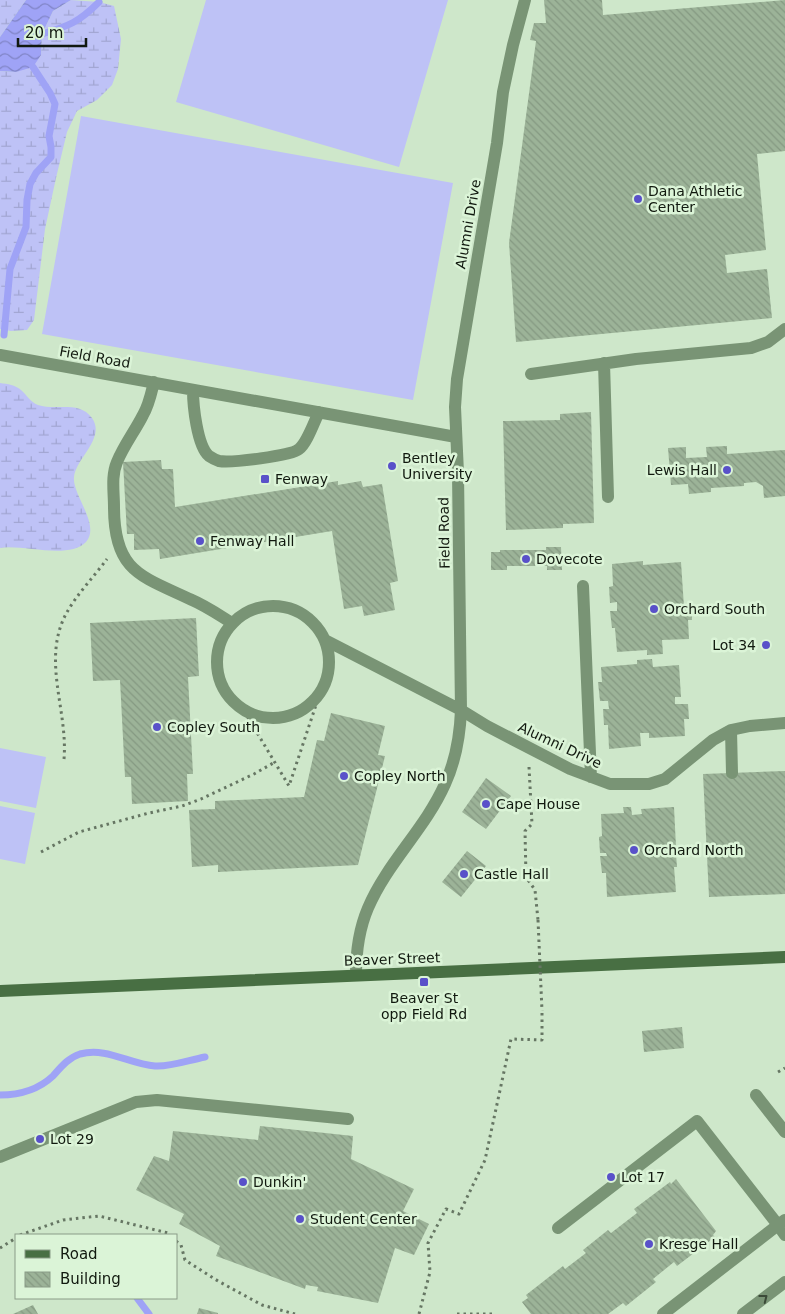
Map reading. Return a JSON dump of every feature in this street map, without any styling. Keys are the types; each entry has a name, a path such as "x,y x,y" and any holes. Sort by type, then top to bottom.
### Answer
{"main road":[{"name":"Beaver Street","path":"0,991 785,957"}],"lane":[{"name":"Alumni Drive","path":"456,437 455,407 457,379 497,143 503,92 524,0"},
{"path":"531,374 604,363 751,348 768,342 785,329"},
{"name":"Field Road","path":"0,355 456,437 460,737 454,762 445,785 382,882 368,908 358,943 356,975"},
{"path":"604,363 608,497"},
{"path":"154,382 149,402 116,463 113,476 114,526 118,544 125,560 139,574 158,585 194,600 232,623"},
{"path":"193,390 194,414 202,446 208,455 217,461 287,454 298,450 319,412"},
{"path":"583,586 590,777"},
{"path":"275,606 291,609 305,616 317,627 325,640 329,658 328,676 320,692 309,705 294,714 269,718 244,711 231,700 222,686 217,670 217,653 222,637 232,623 245,613 260,607 275,606"},
{"name":"Alumni Drive","path":"325,640 461,710 487,726 590,777 610,784 649,784 665,779 713,740 731,730 750,726 785,723"},
{"path":"731,730 732,773"},
{"path":"756,1095 785,1132"},
{"path":"0,1158 136,1102 157,1100 348,1119"},
{"path":"558,1228 697,1122 783,1227 662,1314"},
{"path":"744,1314 785,1282"}],"path":[{"path":"64,759 65,729 57,684 56,664 56,646 59,632 64,618 77,598 118,544"},
{"path":"244,711 289,786 320,692"},
{"path":"419,1314 430,1272 428,1243 446,1210 459,1214 485,1160 511,1039 542,1040 538,920 535,890 526,877 525,831 532,824 528,746"},
{"path":"41,852 79,832 148,812 182,806 201,799 275,762"},
{"path":"778,1072 785,1068"},
{"path":"23,1234 63,1220 99,1216 169,1234"},
{"path":"0,1248 15,1239"},
{"path":"178,1243 181,1245 185,1260 218,1281 262,1305 295,1314"},
{"path":"457,1314 496,1314"}],"green space":[{"path":"0,0 26,0 0,37"},
{"path":"71,0 99,2 114,6 121,39 118,69 112,85 97,100 77,111 67,132 45,229 34,320 27,330 11,331 0,329 0,71 16,72 41,55 42,34 53,11"},
{"path":"206,0 448,0 399,167 176,102"},
{"path":"81,116 453,183 413,400 42,334"},
{"path":"0,383 19,388 38,405 81,409 92,418 95,425 93,440 74,477 77,492 90,527 90,535 86,542 78,547 57,551 0,548"},
{"path":"0,748 46,757 36,808 0,801"},
{"path":"0,806 35,813 25,864 0,859"}],"water":[{"path":"26,0 71,0 53,11 42,34 41,55 33,67 16,72 0,71 0,37"}],"building":[{"name":"Dana Athletic Center","path":"544,0 602,0 603,15 785,0 785,151 757,154 766,250 725,255 727,273 767,269 772,318 516,342 509,243 536,41 530,40 534,23 546,23"},
{"path":"591,412 594,523 563,524 563,528 506,530 503,421 560,420 560,414"},
{"name":"Lewis Hall","path":"727,446 727,454 785,450 785,496 764,498 763,486 756,482 744,483 744,486 711,488 711,492 689,494 688,484 671,485 668,448 686,447 686,458 707,457 706,447"},
{"name":"Fenway Hall","path":"161,460 162,469 173,469 175,507 338,481 338,485 361,481 363,487 382,484 398,581 390,583 395,610 364,616 362,606 344,609 332,531 160,559 159,549 134,550 134,534 127,534 123,462"},
{"name":"Dovecote","path":"546,547 561,547 562,570 547,570 547,566 507,566 507,570 491,570 491,552 500,552 500,550 546,550"},
{"name":"Orchard South","path":"643,561 643,565 681,562 684,607 691,606 692,620 688,620 689,639 662,640 663,654 647,655 647,650 617,652 615,628 612,628 610,611 617,611 617,602 610,603 609,587 613,586 612,564"},
{"name":"Copley South","path":"196,618 199,676 188,677 193,774 187,774 188,801 132,804 131,777 125,777 120,680 93,681 90,623"},
{"path":"652,659 653,667 679,665 681,697 675,697 675,704 688,704 689,719 684,719 685,736 649,738 649,733 640,733 641,746 609,749 608,725 604,725 603,709 609,709 608,701 600,701 598,682 602,682 601,667 637,664 637,660"},
{"name":"Copley North","path":"331,713 385,726 378,755 385,756 358,865 218,872 218,865 192,867 189,810 215,809 215,801 304,797 317,740 324,741"},
{"path":"785,771 785,894 709,897 703,774"},
{"name":"Cape House","path":"486,778 511,796 486,829 462,812"},
{"name":"Orchard North","path":"623,807 631,807 632,815 642,814 641,809 674,807 676,847 669,847 670,855 676,854 677,867 674,867 676,892 607,897 606,873 602,873 600,856 607,856 606,853 600,853 599,837 602,836 601,814 624,813"},
{"name":"Castle Hall","path":"467,851 486,866 461,897 442,882"},
{"path":"682,1027 684,1048 644,1052 642,1031"},
{"name":"Student Center","path":"260,1126 353,1136 351,1159 414,1189 403,1211 429,1224 414,1255 395,1248 378,1303 317,1291 318,1287 306,1285 305,1289 216,1256 220,1246 179,1224 184,1214 136,1190 154,1156 169,1161 173,1131 258,1140"},
{"name":"Kresge Hall","path":"676,1179 716,1231 713,1235 715,1237 677,1266 674,1262 653,1279 656,1282 626,1306 623,1303 608,1314 531,1314 522,1302 528,1298 526,1295 563,1266 565,1269 586,1253 583,1250 608,1230 611,1233 637,1213 634,1209"},
{"path":"33,1305 38,1314 13,1314"},
{"path":"199,1308 218,1313 218,1314 197,1314"}],"waterway":[{"path":"42,34 73,22 99,2"},
{"path":"4,335 10,269 26,227 27,200 30,184 36,173 51,157 49,136 55,104 33,67"},
{"path":"0,1095 22,1093 35,1088 53,1076 68,1060 80,1054 90,1052 109,1054 145,1065 155,1066 205,1057"},
{"path":"138,1299 149,1314"}],"place":[{"name":"Dana Athletic Center","path":"638,199"},
{"name":"Bentley University","path":"392,466"},
{"name":"Lewis Hall","path":"727,470"},
{"name":"Fenway","path":"265,479"},
{"name":"Fenway Hall","path":"200,541"},
{"name":"Dovecote","path":"526,559"},
{"name":"Orchard South","path":"654,609"},
{"name":"Lot 34","path":"766,645"},
{"name":"Copley South","path":"157,727"},
{"name":"Copley North","path":"344,776"},
{"name":"Cape House","path":"486,804"},
{"name":"Orchard North","path":"634,850"},
{"name":"Castle Hall","path":"464,874"},
{"name":"Beaver St opp Field Rd","path":"424,982"},
{"name":"Lot 29","path":"40,1139"},
{"name":"Lot 17","path":"611,1177"},
{"name":"Dunkin'","path":"243,1182"},
{"name":"Student Center","path":"300,1219"},
{"name":"Kresge Hall","path":"649,1244"}]}
